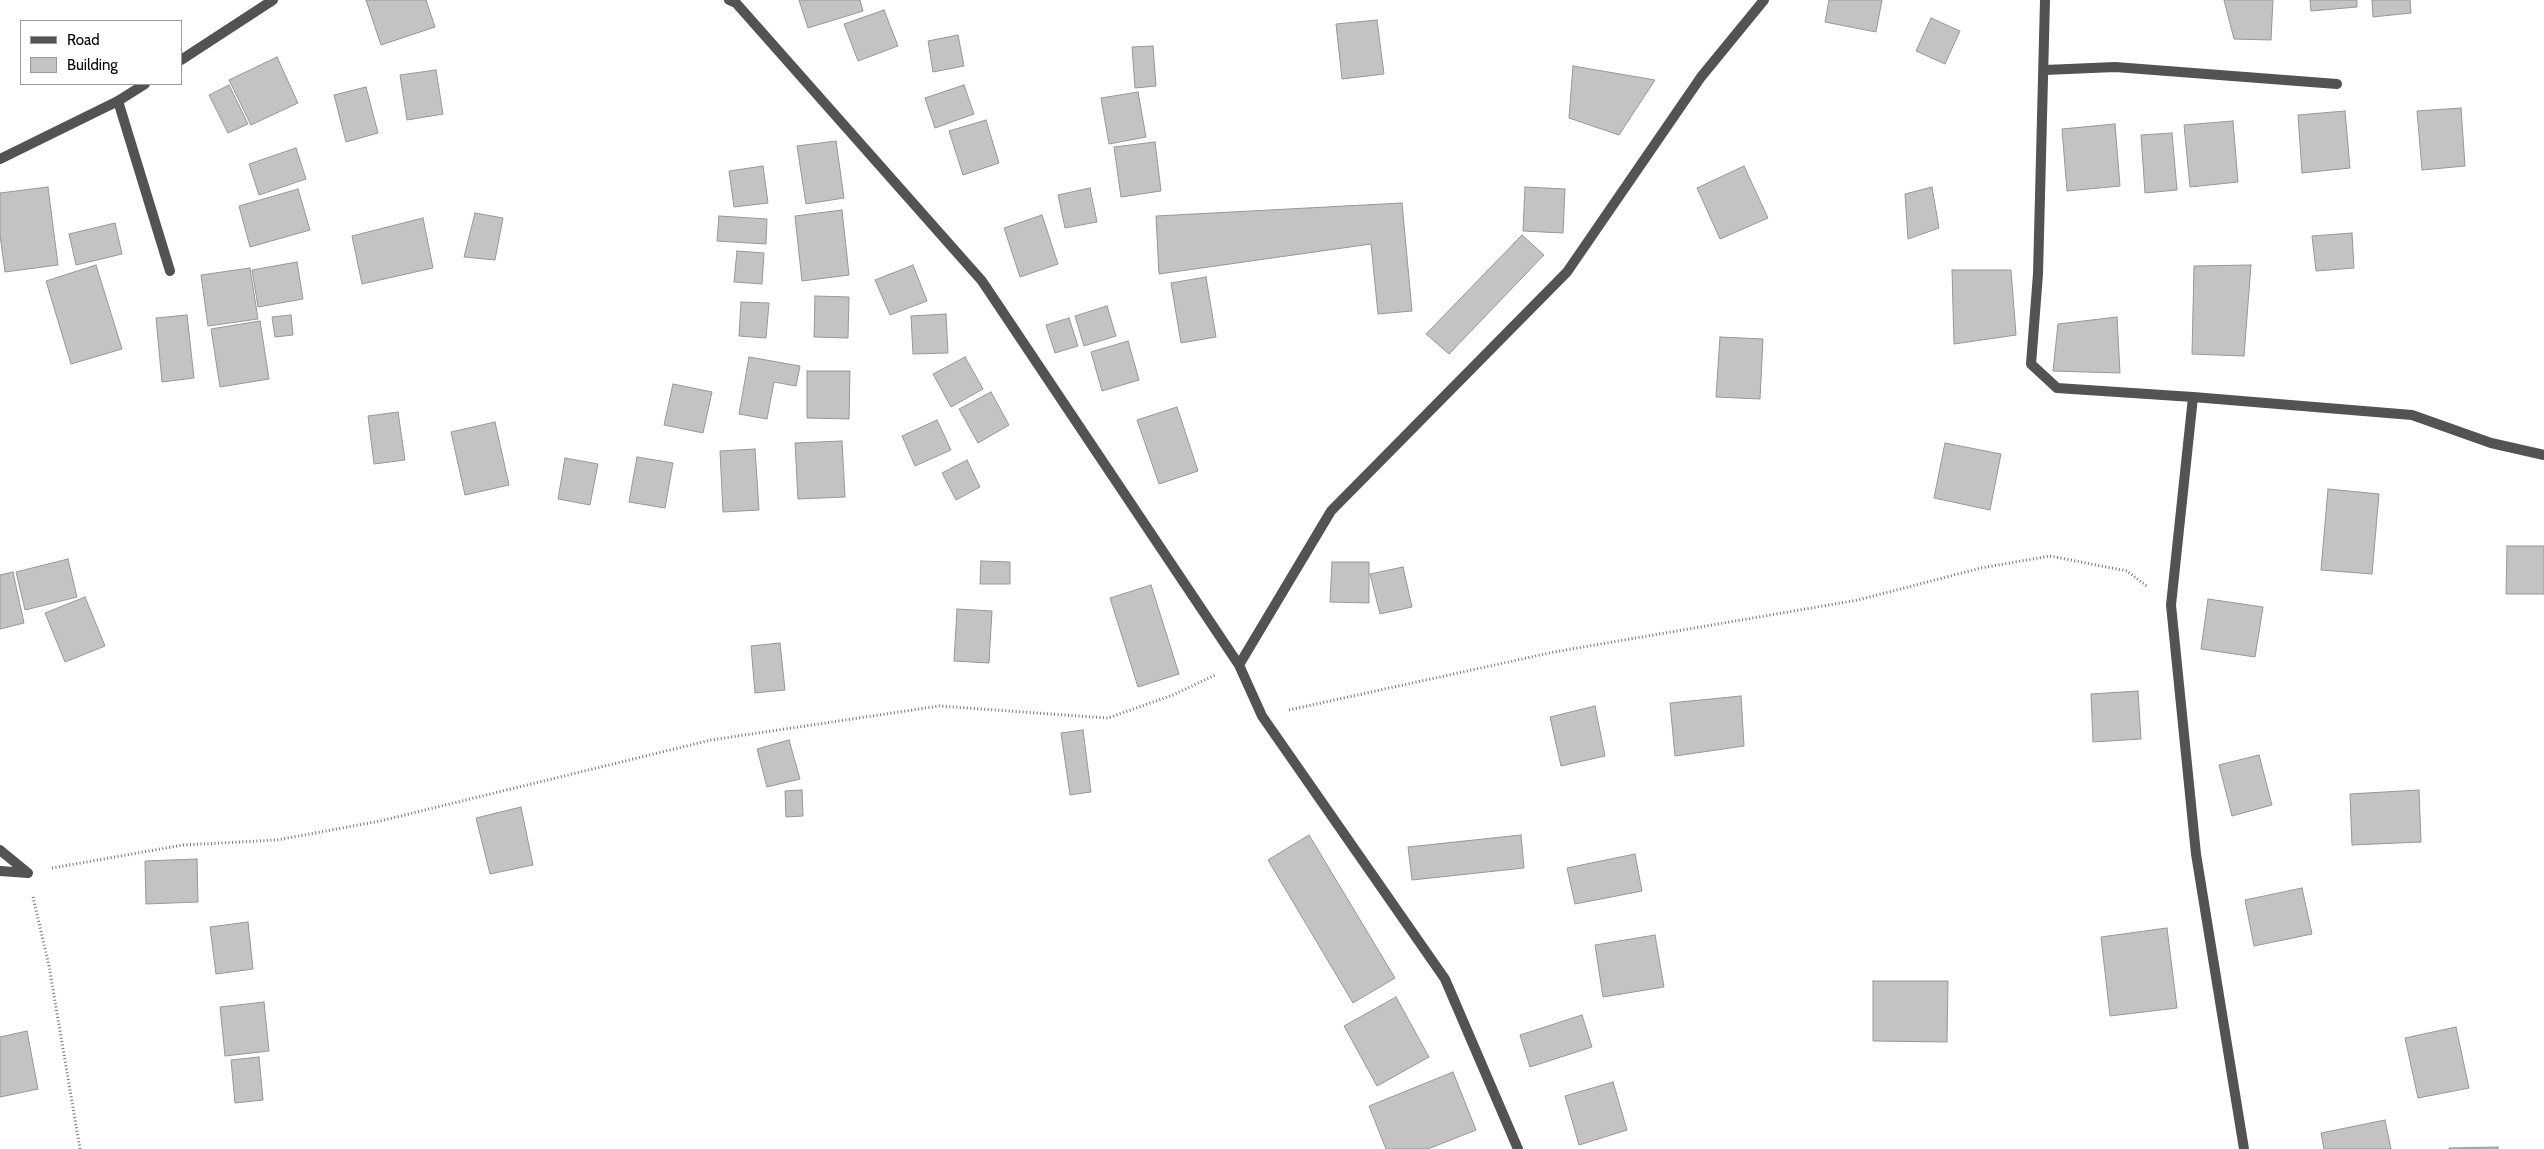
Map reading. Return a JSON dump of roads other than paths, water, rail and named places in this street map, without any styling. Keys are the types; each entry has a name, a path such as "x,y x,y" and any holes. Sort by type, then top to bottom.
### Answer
{"street":[{"path":"182,59 273,0"},
{"path":"1239,664 1331,511 1567,272 1701,77 1764,0"},
{"path":"2045,0 2045,70 2038,274 2032,364 2057,388 2412,415 2491,443 2544,455"},
{"path":"734,1 982,281 1239,664 1262,716 1445,979 1518,1149"},
{"path":"2045,70 2115,66 2337,84"},
{"path":"0,159 118,101 143,85"},
{"path":"118,101 170,271"},
{"path":"2193,397 2171,605 2196,854 2244,1149"},
{"path":"0,850 28,872 0,871"}]}
